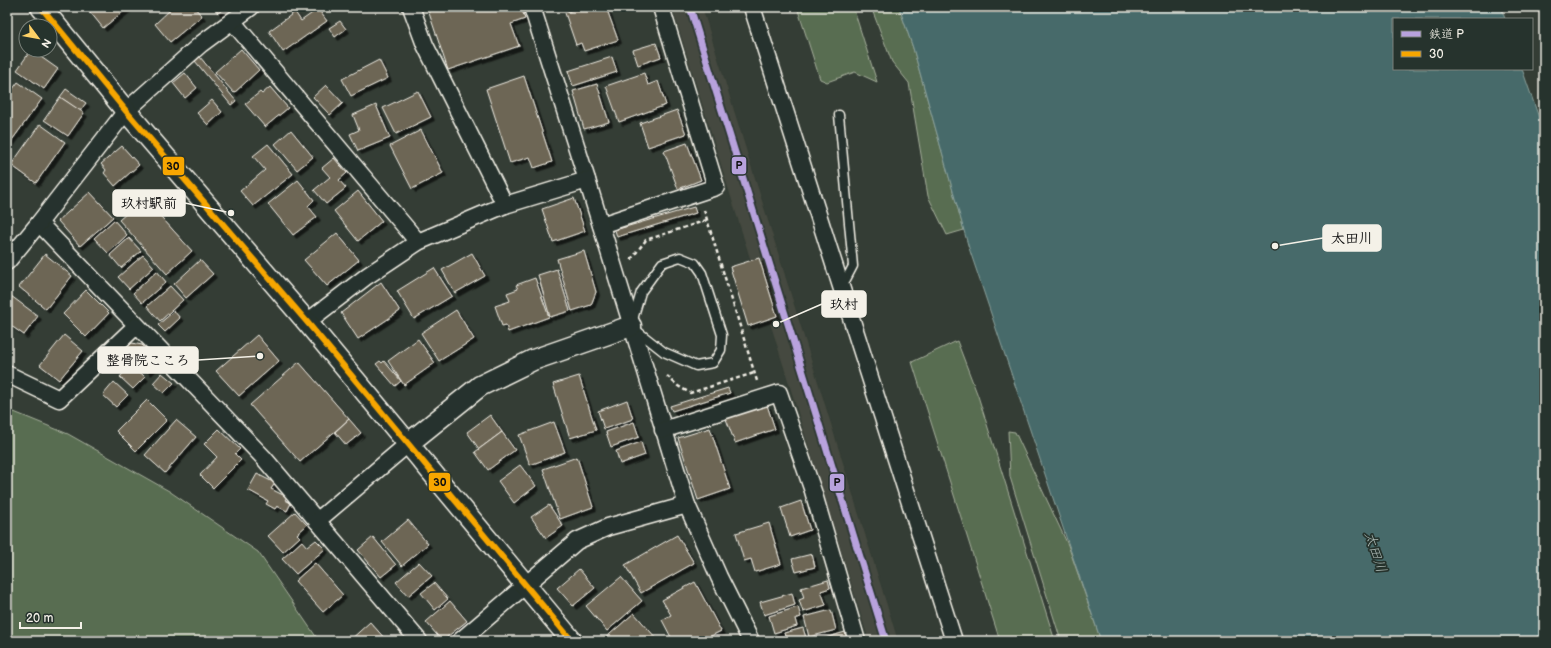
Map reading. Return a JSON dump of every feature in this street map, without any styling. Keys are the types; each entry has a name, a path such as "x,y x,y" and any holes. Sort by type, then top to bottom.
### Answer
{"street":[{"path":"41,7 126,111 308,322 572,641"},
{"path":"7,262 126,111 201,44 251,7"},
{"path":"411,7 425,45 506,205"},
{"path":"532,7 687,505 719,577 751,641"},
{"path":"601,225 716,187 661,7"},
{"path":"752,7 954,641"},
{"path":"232,21 418,242"},
{"path":"308,322 366,276 418,242 506,205 586,180"},
{"path":"39,223 263,457 419,641"},
{"path":"7,374 59,399 136,326"},
{"path":"317,520 480,386 533,360 631,326"},
{"path":"664,430 779,393 813,491 857,641"},
{"path":"460,641 578,541 608,527 687,505"}],"lane":[{"path":"839,115 853,266 841,288"},
{"path":"680,257 695,263 702,272 722,335 721,350 713,363 696,366 664,352 631,326 641,292 662,263 680,257"}],"path":[{"path":"699,192 762,398"},
{"path":"631,265 632,258 646,240 707,220"},
{"path":"664,373 678,386 690,393 754,373"}],"shaded area":[{"path":"672,7 702,7 898,641 869,641"}],"green space":[{"path":"797,7 853,7 877,82 855,72 827,82 820,79"},
{"path":"871,7 899,7 913,48 964,230 947,235 928,196 909,83 892,62"},
{"path":"957,341 978,396 1055,641 1000,641 912,362"},
{"path":"14,412 68,434 169,491 258,552 319,641 7,641 7,414"},
{"path":"1008,431 1015,432 1068,545 1101,641 1061,641 1010,477"}],"water":[{"path":"899,7 1501,7 1505,18 1393,18 1393,70 1522,70 1544,132 1544,641 1101,641 968,245 913,48"}],"building":[{"path":"86,7 129,7 103,28"},
{"path":"168,7 194,7 202,16 170,42 155,24 170,10"},
{"path":"214,7 226,7 218,13"},
{"path":"427,7 521,7 525,19 511,24 519,46 448,70"},
{"path":"580,7 606,7 618,40 584,51 581,43 576,45 565,13"},
{"path":"318,9 327,21 283,52 269,31 295,12 301,21"},
{"path":"340,21 346,29 335,37 329,28"},
{"path":"656,43 661,57 638,65 633,50"},
{"path":"241,49 259,70 234,93 215,72"},
{"path":"200,57 236,101 231,105 195,61"},
{"path":"612,57 617,72 573,86 568,71"},
{"path":"25,58 42,58 58,69 44,89 17,70"},
{"path":"379,60 388,78 351,96 342,79"},
{"path":"185,73 197,88 185,98 173,83"},
{"path":"644,73 648,85 658,81 666,105 619,122 606,86"},
{"path":"524,76 552,162 534,168 530,157 510,163 486,89"},
{"path":"18,82 42,99 7,147 7,97"},
{"path":"597,84 609,122 584,129 573,91"},
{"path":"326,85 343,103 330,115 313,97"},
{"path":"270,87 288,108 265,127 245,104 260,92 262,94"},
{"path":"66,89 86,103 80,111 60,97"},
{"path":"418,91 431,117 396,134 383,108"},
{"path":"60,97 84,113 68,136 44,120"},
{"path":"212,100 222,112 208,125 197,113"},
{"path":"376,105 390,138 358,151 350,134 359,130 353,115"},
{"path":"677,110 686,134 648,147 640,123"},
{"path":"40,124 65,142 36,183 11,165"},
{"path":"291,130 313,157 297,170 275,144"},
{"path":"421,130 443,173 412,189 390,146"},
{"path":"687,143 701,180 678,189 664,151"},
{"path":"268,144 293,174 253,206 240,191 265,170 253,156"},
{"path":"122,146 139,165 115,186 104,173 106,170 101,164"},
{"path":"334,158 347,173 339,180 346,188 326,204 314,190 330,177 322,168"},
{"path":"298,180 314,200 308,206 317,217 293,235 268,204"},
{"path":"358,191 382,221 358,241 334,211"},
{"path":"90,192 113,217 80,246 58,221"},
{"path":"144,198 192,251 167,274 119,220"},
{"path":"574,198 585,231 553,242 542,209"},
{"path":"694,207 696,213 617,237 615,230"},
{"path":"114,220 127,235 108,253 94,238"},
{"path":"337,233 359,260 327,286 304,260"},
{"path":"129,238 141,251 121,268 110,255"},
{"path":"584,251 596,292 591,305 572,311 557,259"},
{"path":"472,253 485,276 455,293 442,270"},
{"path":"45,254 72,276 46,309 19,287"},
{"path":"143,255 154,267 129,289 118,277"},
{"path":"759,258 777,316 748,326 730,267"},
{"path":"200,260 213,274 186,298 174,284"},
{"path":"434,268 452,296 414,319 397,291"},
{"path":"557,269 570,311 550,317 538,275"},
{"path":"157,271 166,282 142,303 133,293"},
{"path":"535,278 549,317 508,332 506,325 502,326 495,306 510,301 507,293 518,289 516,285"},
{"path":"381,282 400,311 358,339 341,313"},
{"path":"170,286 183,300 160,321 147,306"},
{"path":"86,290 109,313 86,337 63,314"},
{"path":"7,293 38,316 24,335 7,323"},
{"path":"456,310 474,339 439,361 421,333"},
{"path":"174,311 180,318 165,332 158,325"},
{"path":"64,335 83,351 59,380 40,365"},
{"path":"257,335 279,361 239,396 216,371"},
{"path":"418,339 435,363 404,385 388,361"},
{"path":"132,343 142,345 159,361 148,372 125,350"},
{"path":"121,354 145,377 133,389 120,377 125,371 114,361"},
{"path":"380,361 382,363 384,361 401,381 395,386 376,364"},
{"path":"299,362 349,419 300,462 250,405"},
{"path":"162,373 174,383 164,393 153,383"},
{"path":"579,376 596,430 570,438 553,384"},
{"path":"114,382 128,395 116,407 103,395"},
{"path":"728,388 730,393 672,411 670,406"},
{"path":"147,400 167,420 136,451 116,431"},
{"path":"627,400 633,419 604,429 598,411"},
{"path":"767,405 775,429 735,443 726,419"},
{"path":"490,415 502,432 479,449 467,432"},
{"path":"349,419 361,433 346,445 335,432"},
{"path":"176,420 196,437 165,473 145,455"},
{"path":"554,422 565,452 530,465 519,435"},
{"path":"634,422 639,437 611,447 606,432"},
{"path":"710,428 730,489 698,500 678,438"},
{"path":"219,429 240,449 235,454 241,460 213,488 200,475 217,457 204,444"},
{"path":"502,432 515,450 488,470 475,452"},
{"path":"641,442 645,455 620,464 616,451"},
{"path":"577,457 593,507 560,519 543,469"},
{"path":"520,465 536,486 514,503 498,481"},
{"path":"257,474 275,483 271,489 287,497 285,500 291,503 287,511 277,506 275,509 266,504 268,501 248,490"},
{"path":"801,501 810,530 790,537 781,508"},
{"path":"549,505 563,526 546,538 531,517"},
{"path":"295,512 307,525 297,534 300,537 283,552 268,536"},
{"path":"408,520 428,544 402,566 382,542"},
{"path":"769,523 781,564 755,572 751,559 744,561 736,533"},
{"path":"677,535 694,563 641,593 625,565"},
{"path":"373,537 396,565 381,577 358,550"},
{"path":"316,540 325,549 296,574 282,559 302,541 307,547"},
{"path":"812,554 815,567 796,572 792,559"},
{"path":"419,562 432,576 408,596 396,582"},
{"path":"315,563 343,595 323,612 295,581"},
{"path":"579,569 595,588 573,606 557,588"},
{"path":"621,577 642,601 607,631 586,606"},
{"path":"828,580 830,588 821,591 826,605 803,612 799,600 804,598 801,588"},
{"path":"695,582 721,631 701,641 673,641 662,620 671,615 662,600"},
{"path":"434,583 448,599 435,610 421,593"},
{"path":"792,593 795,605 764,615 760,602"},
{"path":"450,601 467,621 442,641 426,622"},
{"path":"798,607 801,617 795,619 797,626 774,633 769,616"},
{"path":"831,610 836,630 809,637 804,617"},
{"path":"634,613 656,638 652,641 602,641"},
{"path":"370,622 387,641 349,641"},
{"path":"803,628 807,641 779,641 786,639 784,633"},
{"path":"845,632 848,641 816,641"}],"rail line":[{"name":"P","path":"690,7 886,641"}],"transit line":[{"name":"30","path":"41,7 126,111 307,322 572,641"}],"place":[{"name":"玖村駅前","path":"231,213"},
{"name":"太田川","path":"1275,246"},
{"name":"玖村","path":"776,324"},
{"name":"整骨院こころ","path":"260,356"}]}
